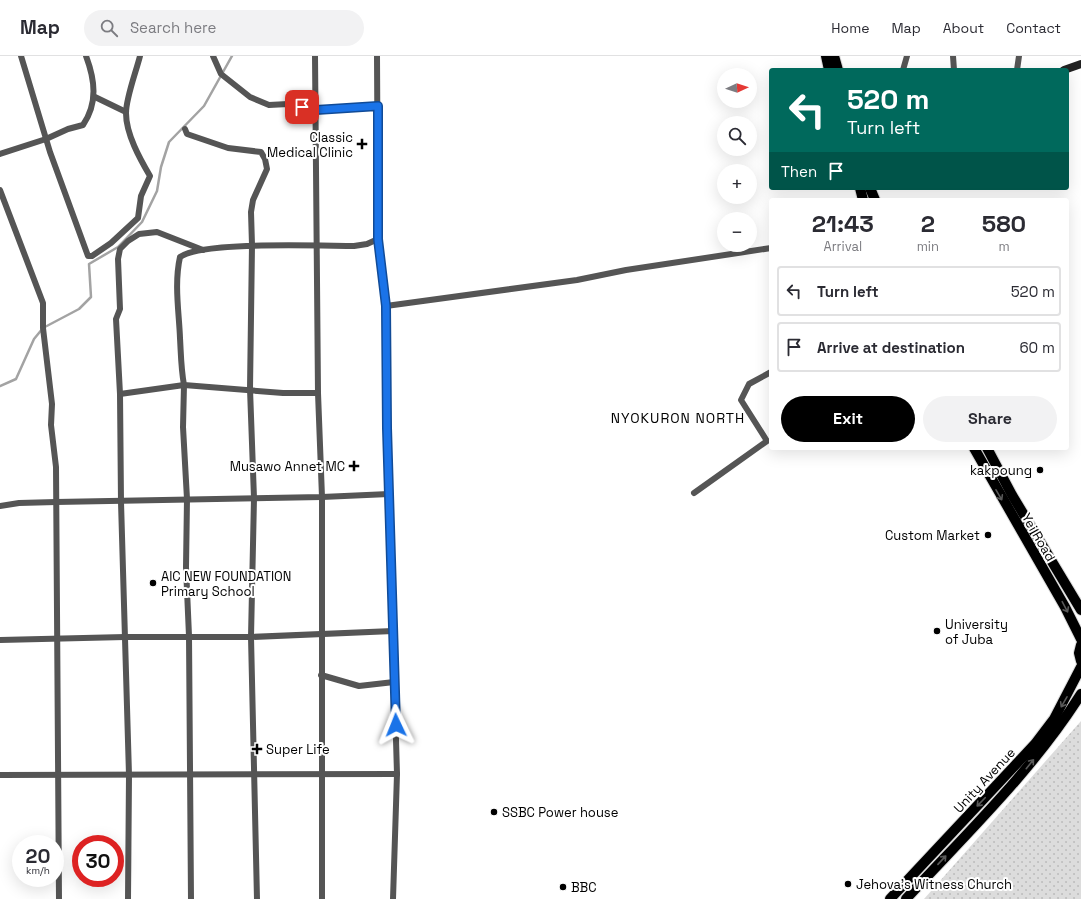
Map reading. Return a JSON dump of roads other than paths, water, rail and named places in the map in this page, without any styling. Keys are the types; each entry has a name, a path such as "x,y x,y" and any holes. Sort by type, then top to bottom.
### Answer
{"main road":[{"path":"826,56 828,68"},
{"path":"834,56 837,68"},
{"name":"Yei Road","path":"975,450 1065,607 1081,639"},
{"name":"Yei Road","path":"988,450 1012,495 1081,610"},
{"path":"1081,645 1079,653 1081,661"},
{"name":"Unity Avenue","path":"890,899 1035,744 1054,718 1081,667"},
{"name":"Unity Avenue","path":"906,899 1026,769 1056,732 1081,694"}],"street":[{"path":"21,56 46,139 88,256 92,256 111,243 138,218 141,196 150,176 137,149 128,124 126,112 140,56"},
{"path":"0,154 83,125 95,97 94,82 86,56"},
{"path":"213,56 221,74 250,97 269,105 288,104 316,110 378,106"},
{"path":"316,56 318,392 322,497 322,899"},
{"path":"377,56 378,239 386,306 389,494 397,774 393,899"},
{"path":"904,68 907,56"},
{"path":"953,56 954,68"},
{"path":"1017,68 1019,56"},
{"path":"1069,68 1081,64"},
{"path":"95,97 126,112"},
{"path":"185,129 187,134 216,145 243,151 261,152 265,159 267,169 253,200 250,212 252,245 250,389 254,498 250,637 255,774 257,899"},
{"path":"0,190 43,303 43,328 52,404 51,425 56,467 59,899"},
{"path":"128,899 129,775 121,502 120,394 116,319 120,309 118,259 120,249 128,240 139,234 156,232 203,250"},
{"path":"191,899 189,636 186,567 187,499 183,427 184,385 180,362 178,263 180,257 184,254 203,250 252,245 354,246 367,244 378,239"},
{"path":"386,306 577,280 626,270 769,248"},
{"path":"694,493 767,441 741,400 748,384 769,373"},
{"path":"120,394 184,385 250,389 283,393 318,392"},
{"path":"0,506 19,503 121,502 389,494"},
{"path":"0,640 57,640 189,636 250,637 393,631"},
{"path":"321,675 359,686 394,682"},
{"path":"0,775 190,776 255,774 397,774"}],"waterway":[{"path":"0,386 16,379 34,339 43,328 79,309 91,297 89,264 118,247 142,222 157,191 161,167 169,142 204,106 232,56"}],"place":[{"name":"Classic Medical Clinic","path":"362,144"},
{"name":"Musawo Annet MC","path":"354,466"},
{"name":"kakpoung","path":"1040,470"},
{"name":"Custom Market","path":"988,535"},
{"name":"AIC NEW FOUNDATION Primary School","path":"153,583"},
{"name":"University of Juba","path":"937,631"},
{"name":"Super Life","path":"257,749"},
{"name":"SSBC Power house","path":"494,812"},
{"name":"Jehova's Witness Church","path":"848,884"},
{"name":"BBC","path":"563,887"}],"district":[{"name":"NYOKURON NORTH","path":"678,418"}]}
